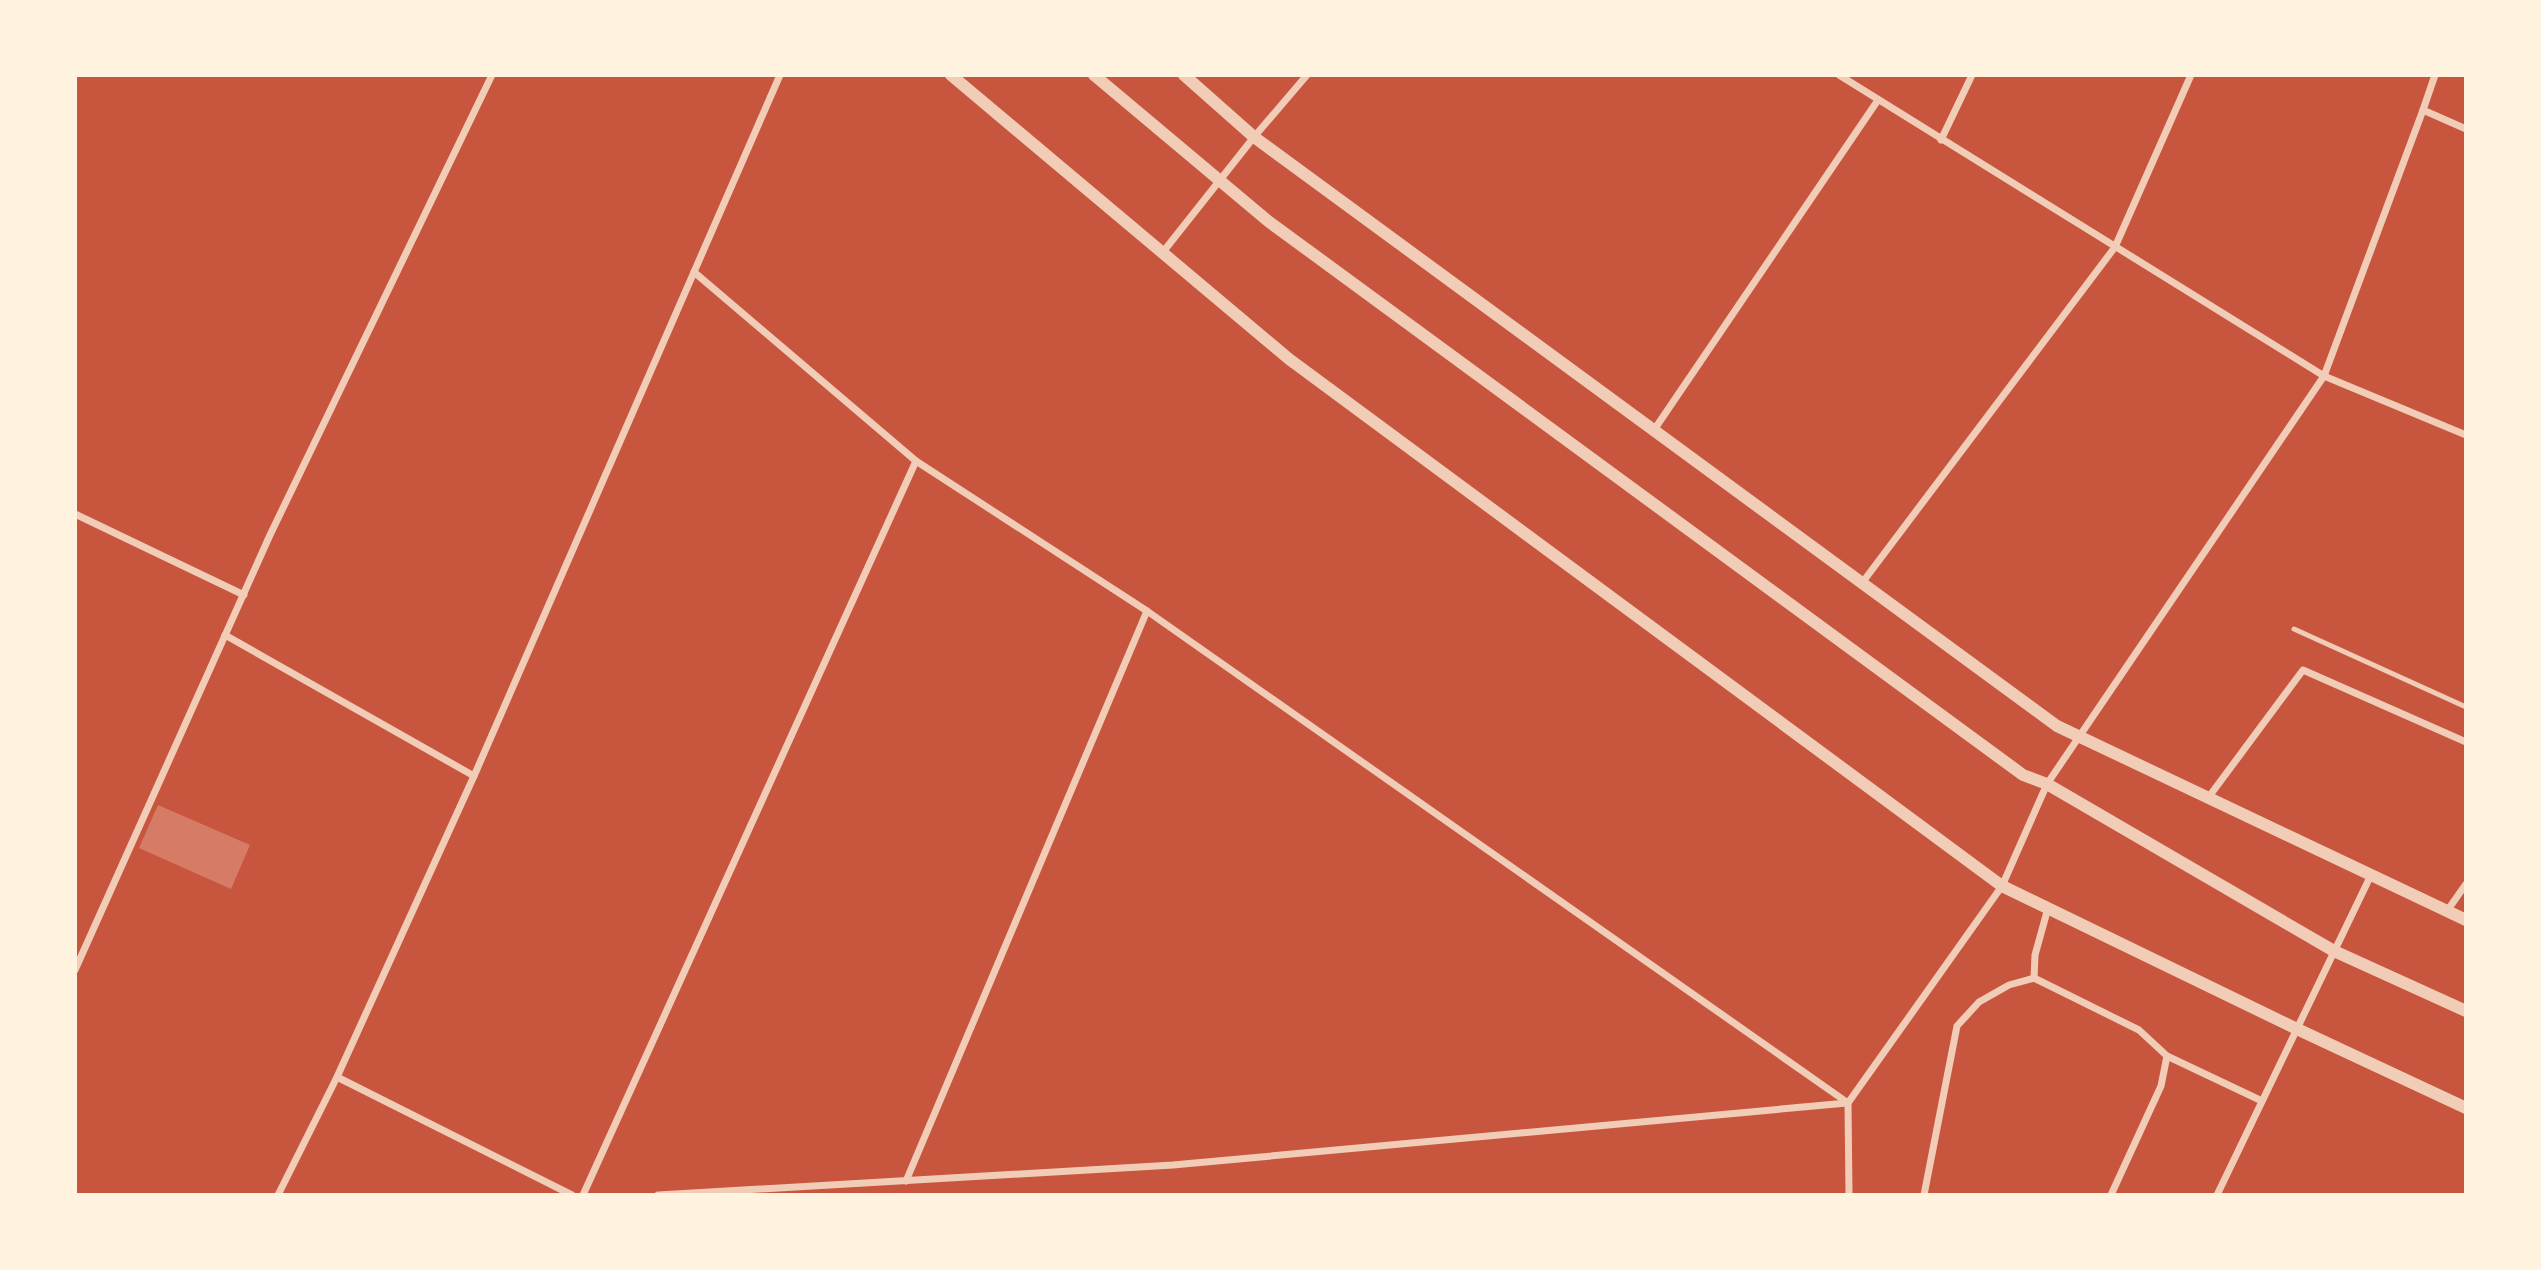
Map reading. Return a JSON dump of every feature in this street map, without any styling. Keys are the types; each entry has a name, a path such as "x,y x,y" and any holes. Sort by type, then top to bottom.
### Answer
{"street":[{"path":"75,970 244,594 492,75"},
{"path":"278,1195 337,1077 474,776 780,75"},
{"path":"951,75 1289,359 2002,886 2466,1108"},
{"path":"1094,75 1280,230 2023,775 2047,784 2334,951 2466,1011"},
{"path":"1184,75 1254,137 2057,726 2466,920"},
{"path":"1163,253 1254,137 1307,75"},
{"path":"1839,75 2324,376 2466,435"},
{"path":"1941,140 1972,75"},
{"path":"1862,583 2115,247 2191,75"},
{"path":"1849,1195 1848,1103 2002,886 2047,784 2324,376 2435,75"},
{"path":"1654,430 1878,100"},
{"path":"2423,110 2466,129"},
{"path":"694,272 916,461 1147,611 1848,1103"},
{"path":"583,1195 916,461"},
{"path":"75,514 244,594"},
{"path":"906,1181 1147,611"},
{"path":"225,635 474,776"},
{"path":"2208,798 2303,670 2466,742"},
{"path":"2217,1195 2371,875"},
{"path":"2447,911 2466,884"},
{"path":"2034,978 2035,955 2048,908"},
{"path":"1924,1195 1957,1026 1979,1002 2008,985 2034,978 2139,1030 2168,1056 2262,1101"},
{"path":"2111,1195 2161,1086 2168,1056"},
{"path":"337,1077 572,1195"},
{"path":"658,1195 1173,1165 1848,1103"}],"lane":[{"path":"2294,629 2466,707"}],"building":[{"path":"158,805 250,845 231,889 139,848"}]}
